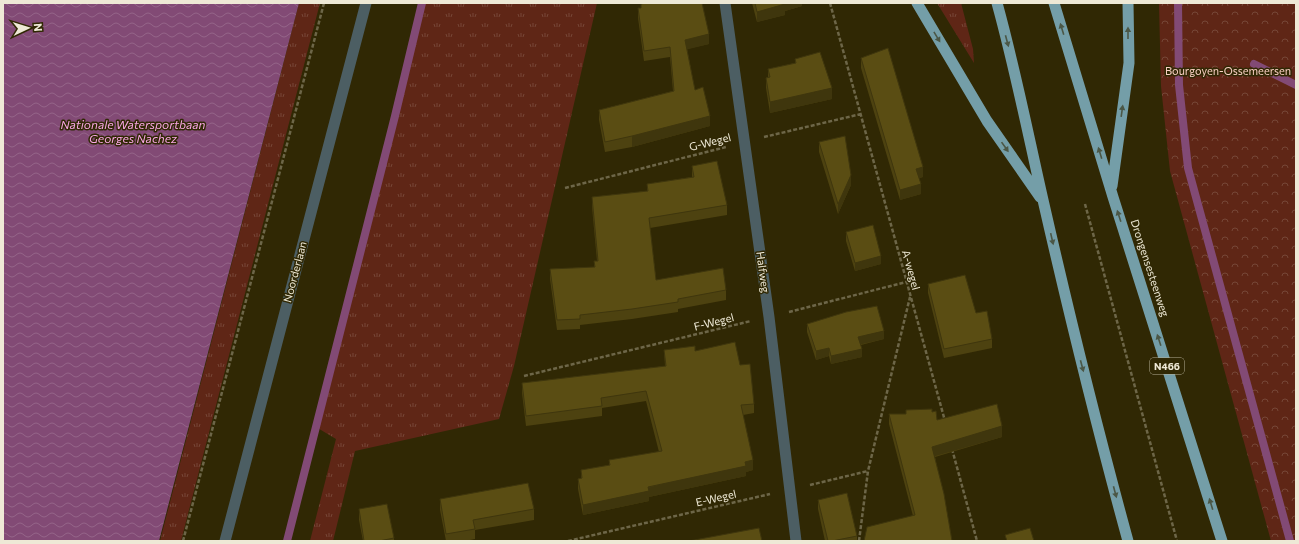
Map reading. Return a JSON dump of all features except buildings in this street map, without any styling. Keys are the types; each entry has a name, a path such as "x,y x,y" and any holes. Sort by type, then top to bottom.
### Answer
{"highway":[{"path":"917,3 987,121 1043,201"},
{"path":"996,3 1009,47 1043,201 1083,367 1128,541"},
{"name":"Drongensesteenweg","path":"1054,3 1111,191 1222,541"},
{"path":"1111,191 1129,63 1128,3"}],"street":[{"name":"Noorderlaan","path":"225,541 366,3"},
{"name":"Halfweg","path":"725,3 769,317 796,541"}],"path":[{"path":"183,541 324,3"},
{"name":"A-wegel","path":"830,3 946,426"},
{"name":"G-Wegel","path":"565,188 744,142 861,114"},
{"path":"1085,204 1177,541"},
{"name":"F-Wegel","path":"524,376 769,317 906,282"},
{"path":"859,541 868,471 910,296"},
{"path":"950,441 978,541"},
{"name":"E-Wegel","path":"568,541 868,471"}],"green space":[{"path":"299,3 320,3 181,541 160,541"},
{"path":"421,3 597,3 514,366 499,419 355,451 333,541 310,541 336,439 316,427"},
{"path":"937,3 961,3 973,49 974,63"},
{"name":"Bourgoyen-Ossemeersen","path":"1159,3 1296,3 1296,541 1271,541 1170,171 1161,86"}],"water":[{"name":"Nationale Watersportbaan Georges Nachez","path":"3,3 299,3 159,541 3,541"}],"waterway":[{"path":"287,541 395,116 422,3"},
{"path":"1178,3 1179,85 1188,168 1290,541"},
{"path":"1254,64 1296,85"}]}
